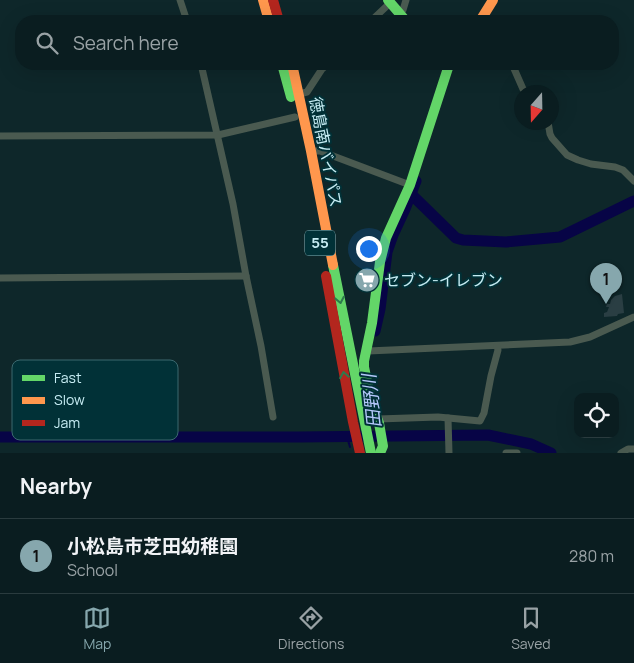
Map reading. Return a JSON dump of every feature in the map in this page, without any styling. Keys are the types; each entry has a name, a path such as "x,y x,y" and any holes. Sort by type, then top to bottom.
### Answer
{"main road":[{"path":"263,0 267,15"},
{"path":"273,0 277,15"},
{"path":"484,15 493,0"},
{"path":"389,1 402,15"},
{"name":"徳島南バイパス","path":"283,70 295,117 320,242 353,422 365,451"},
{"name":"徳島南バイパス","path":"293,70 311,150 364,420 365,451"},
{"path":"383,451 379,421 372,405 364,367 369,350 382,250 410,185 446,70"}],"street":[{"path":"180,0 185,15"},
{"path":"402,15 406,0"},
{"path":"376,15 389,1"},
{"path":"202,70 233,204 273,417"},
{"path":"298,94 307,92 322,70"},
{"path":"515,70 521,85"},
{"path":"0,136 218,135 295,117"},
{"path":"549,130 552,138 566,155 591,164 623,170 634,181"},
{"path":"311,150 320,151 410,185"},
{"path":"0,278 246,276"},
{"path":"369,350 570,342 581,340 634,317"},
{"path":"379,421 438,418 448,421 480,421 484,413 498,346"},
{"path":"448,421 449,451"},
{"path":"621,453 634,449"},
{"path":"506,453 517,453"}],"building":[{"path":"368,271 372,279 372,290 365,291 360,272"},
{"path":"622,294 624,313 617,316 604,317 604,313 607,312 609,307 606,307 607,304 610,304 615,296"}],"waterway":[{"name":"田野川","path":"375,331 380,309 387,252 416,181"},
{"path":"411,194 456,238 506,242 560,237 634,201"},
{"name":"田野川","path":"178,437 488,435 531,444 551,453"},
{"name":"田野川","path":"0,437 12,437"},
{"path":"347,437 350,447"}],"traffic: fast":[{"path":"388,0 401,15"},
{"path":"284,70 291,97"},
{"path":"380,453 383,446 379,423 372,405 364,367 380,262 386,238 410,185 447,70"},
{"path":"333,265 371,453"}],"traffic: slow":[{"path":"263,0 267,15"},
{"path":"484,15 493,0"},
{"path":"293,70 333,265"}],"traffic: jam":[{"path":"273,0 277,15"},
{"path":"326,276 360,453"}],"place":[{"name":"セブン-イレブン","path":"367,280"},
{"name":"小松島市芝田幼稚園","path":"606,304"}]}
